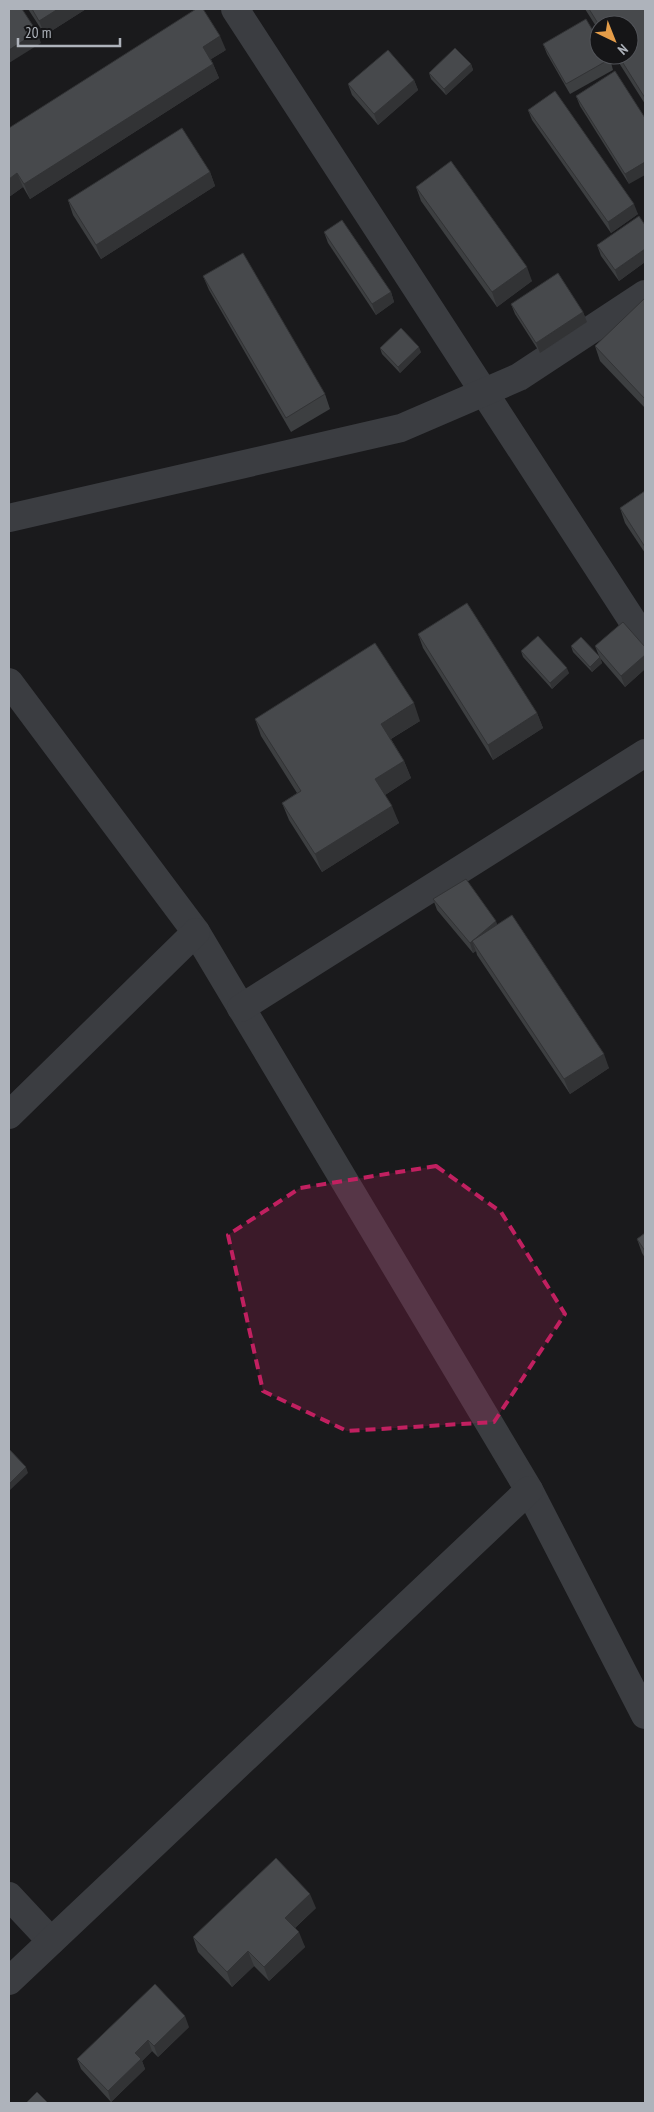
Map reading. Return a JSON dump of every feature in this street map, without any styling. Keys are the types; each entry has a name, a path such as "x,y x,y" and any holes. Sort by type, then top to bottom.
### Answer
{"street":[{"path":"235,9 645,640"},
{"path":"9,518 402,428 519,376 645,294"},
{"path":"9,682 196,932 529,1490 645,1715"},
{"path":"241,1008 645,753"},
{"path":"9,1115 196,932"},
{"path":"9,1981 529,1490"},
{"path":"9,1896 51,1941"}],"highlighted area":[{"path":"436,1166 501,1212 565,1314 494,1422 347,1431 263,1391 228,1235 300,1188"}],"building":[{"path":"9,9 22,9 37,32 9,50"},
{"path":"32,9 58,9 39,21"},
{"path":"196,9 203,9 220,36 203,47 213,64 24,184 17,173 9,179 9,128"},
{"path":"589,9 645,9 645,98 624,65 639,65 639,15 593,15"},
{"path":"586,19 589,24 589,65 599,65 566,84 543,44"},
{"path":"455,48 471,64 444,89 429,73"},
{"path":"388,50 414,80 374,114 348,84"},
{"path":"615,71 645,118 645,162 625,174 576,96"},
{"path":"555,91 634,204 608,222 528,110"},
{"path":"182,128 210,172 96,245 68,200"},
{"path":"451,161 527,267 492,292 416,187"},
{"path":"639,216 645,225 645,249 615,270 597,245"},
{"path":"342,220 391,292 372,304 324,232"},
{"path":"243,253 325,394 286,418 203,276"},
{"path":"558,273 583,312 536,343 511,304"},
{"path":"645,298 645,399 595,346"},
{"path":"401,328 419,347 398,367 380,348"},
{"path":"645,491 645,547 620,508"},
{"path":"467,603 537,713 488,745 418,634"},
{"path":"623,622 645,647 645,655 621,676 595,646"},
{"path":"538,636 567,668 550,683 521,651"},
{"path":"581,637 600,657 590,667 571,646"},
{"path":"375,643 414,703 381,724 404,761 375,779 392,806 315,854 282,803 301,791 255,719"},
{"path":"466,879 496,921 470,943 433,899"},
{"path":"512,915 604,1054 564,1079 472,941"},
{"path":"645,1233 645,1251 637,1239"},
{"path":"9,1449 26,1467 9,1484"},
{"path":"276,1858 310,1894 285,1918 299,1932 264,1967 248,1951 227,1972 193,1937"},
{"path":"155,1984 185,2016 154,2046 148,2040 135,2053 141,2059 108,2091 77,2059"},
{"path":"37,2092 48,2103 26,2103"}]}
